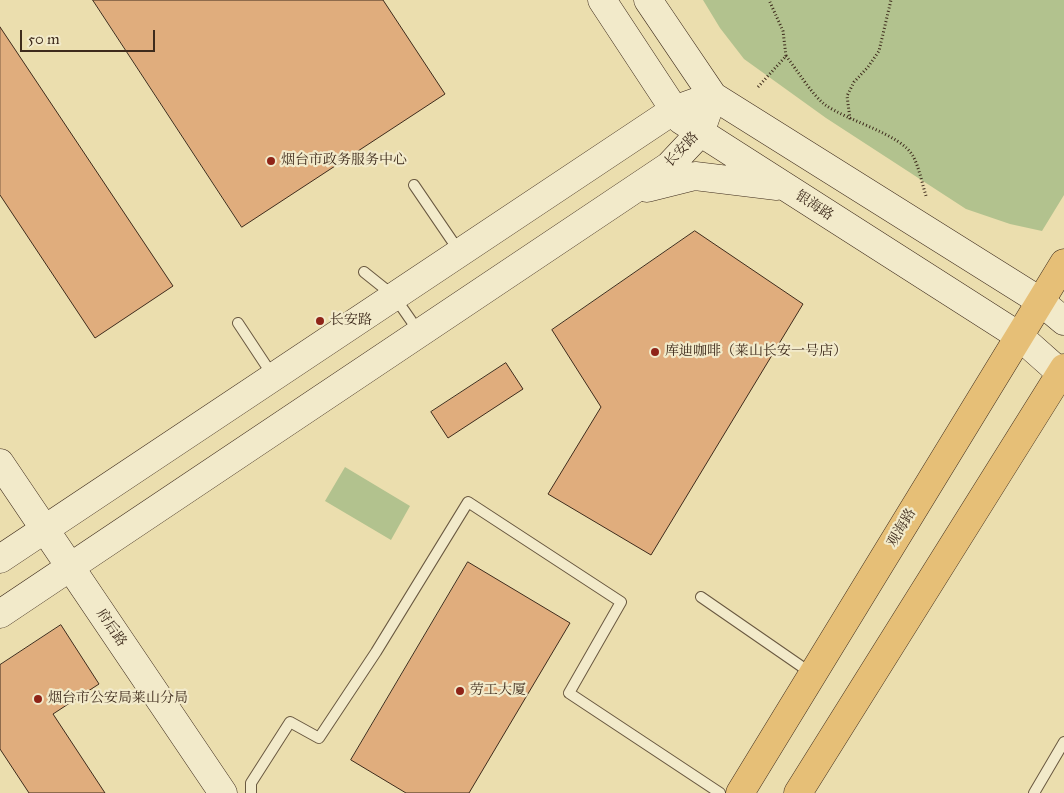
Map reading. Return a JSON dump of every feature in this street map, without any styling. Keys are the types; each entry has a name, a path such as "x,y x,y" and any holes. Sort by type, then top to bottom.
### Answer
{"main road":[{"name":"观海路","path":"740,793 1064,262"},
{"path":"798,793 1063,372"}],"street":[{"name":"银海路","path":"602,0 681,120 1019,336 1063,372"},
{"path":"648,0 713,96 1040,301 1064,321"},
{"path":"0,558 674,110 713,96"},
{"name":"长安路","path":"0,614 669,166 700,133 713,96"},
{"path":"624,196 666,182 694,176 786,187"},
{"path":"571,178 596,214"},
{"name":"府后路","path":"0,463 223,793"}],"lane":[{"path":"414,185 460,252"},
{"path":"364,272 394,296 419,333"},
{"path":"238,323 273,376"},
{"path":"251,793 251,783 290,722 319,738 376,652 468,502 621,602 569,693 720,793"},
{"path":"701,597 813,674"},
{"path":"1034,793 1064,742"}],"path":[{"path":"769,0 784,32 786,56 823,103 850,120 899,141 908,149 913,156 926,196"},
{"path":"850,120 847,96 854,82 879,51 891,0"},
{"path":"758,87 786,56"}],"green space":[{"path":"703,0 1064,0 1064,195 1042,231 1010,224 966,209 826,118 744,59 720,28"},
{"path":"345,467 410,506 391,540 325,501"}],"building":[{"name":"烟台市政务服务中心","path":"93,0 383,0 445,94 242,227"},
{"path":"0,27 173,286 95,338 0,195"},
{"path":"695,231 803,304 651,555 548,494 601,407 552,330"},
{"path":"506,363 523,389 448,438 431,412"},
{"name":"劳工大厦","path":"468,562 570,623 469,793 406,793 351,760"},
{"name":"烟台市公安局莱山分局","path":"61,625 99,684 53,714 105,793 29,793 0,749 0,665"}],"place":[{"name":"烟台市政务服务中心","path":"271,161"},
{"name":"长安路","path":"320,321"},
{"name":"库迪咖啡（莱山长安一号店）","path":"655,352"},
{"name":"劳工大厦","path":"460,691"},
{"name":"烟台市公安局莱山分局","path":"38,699"}]}
